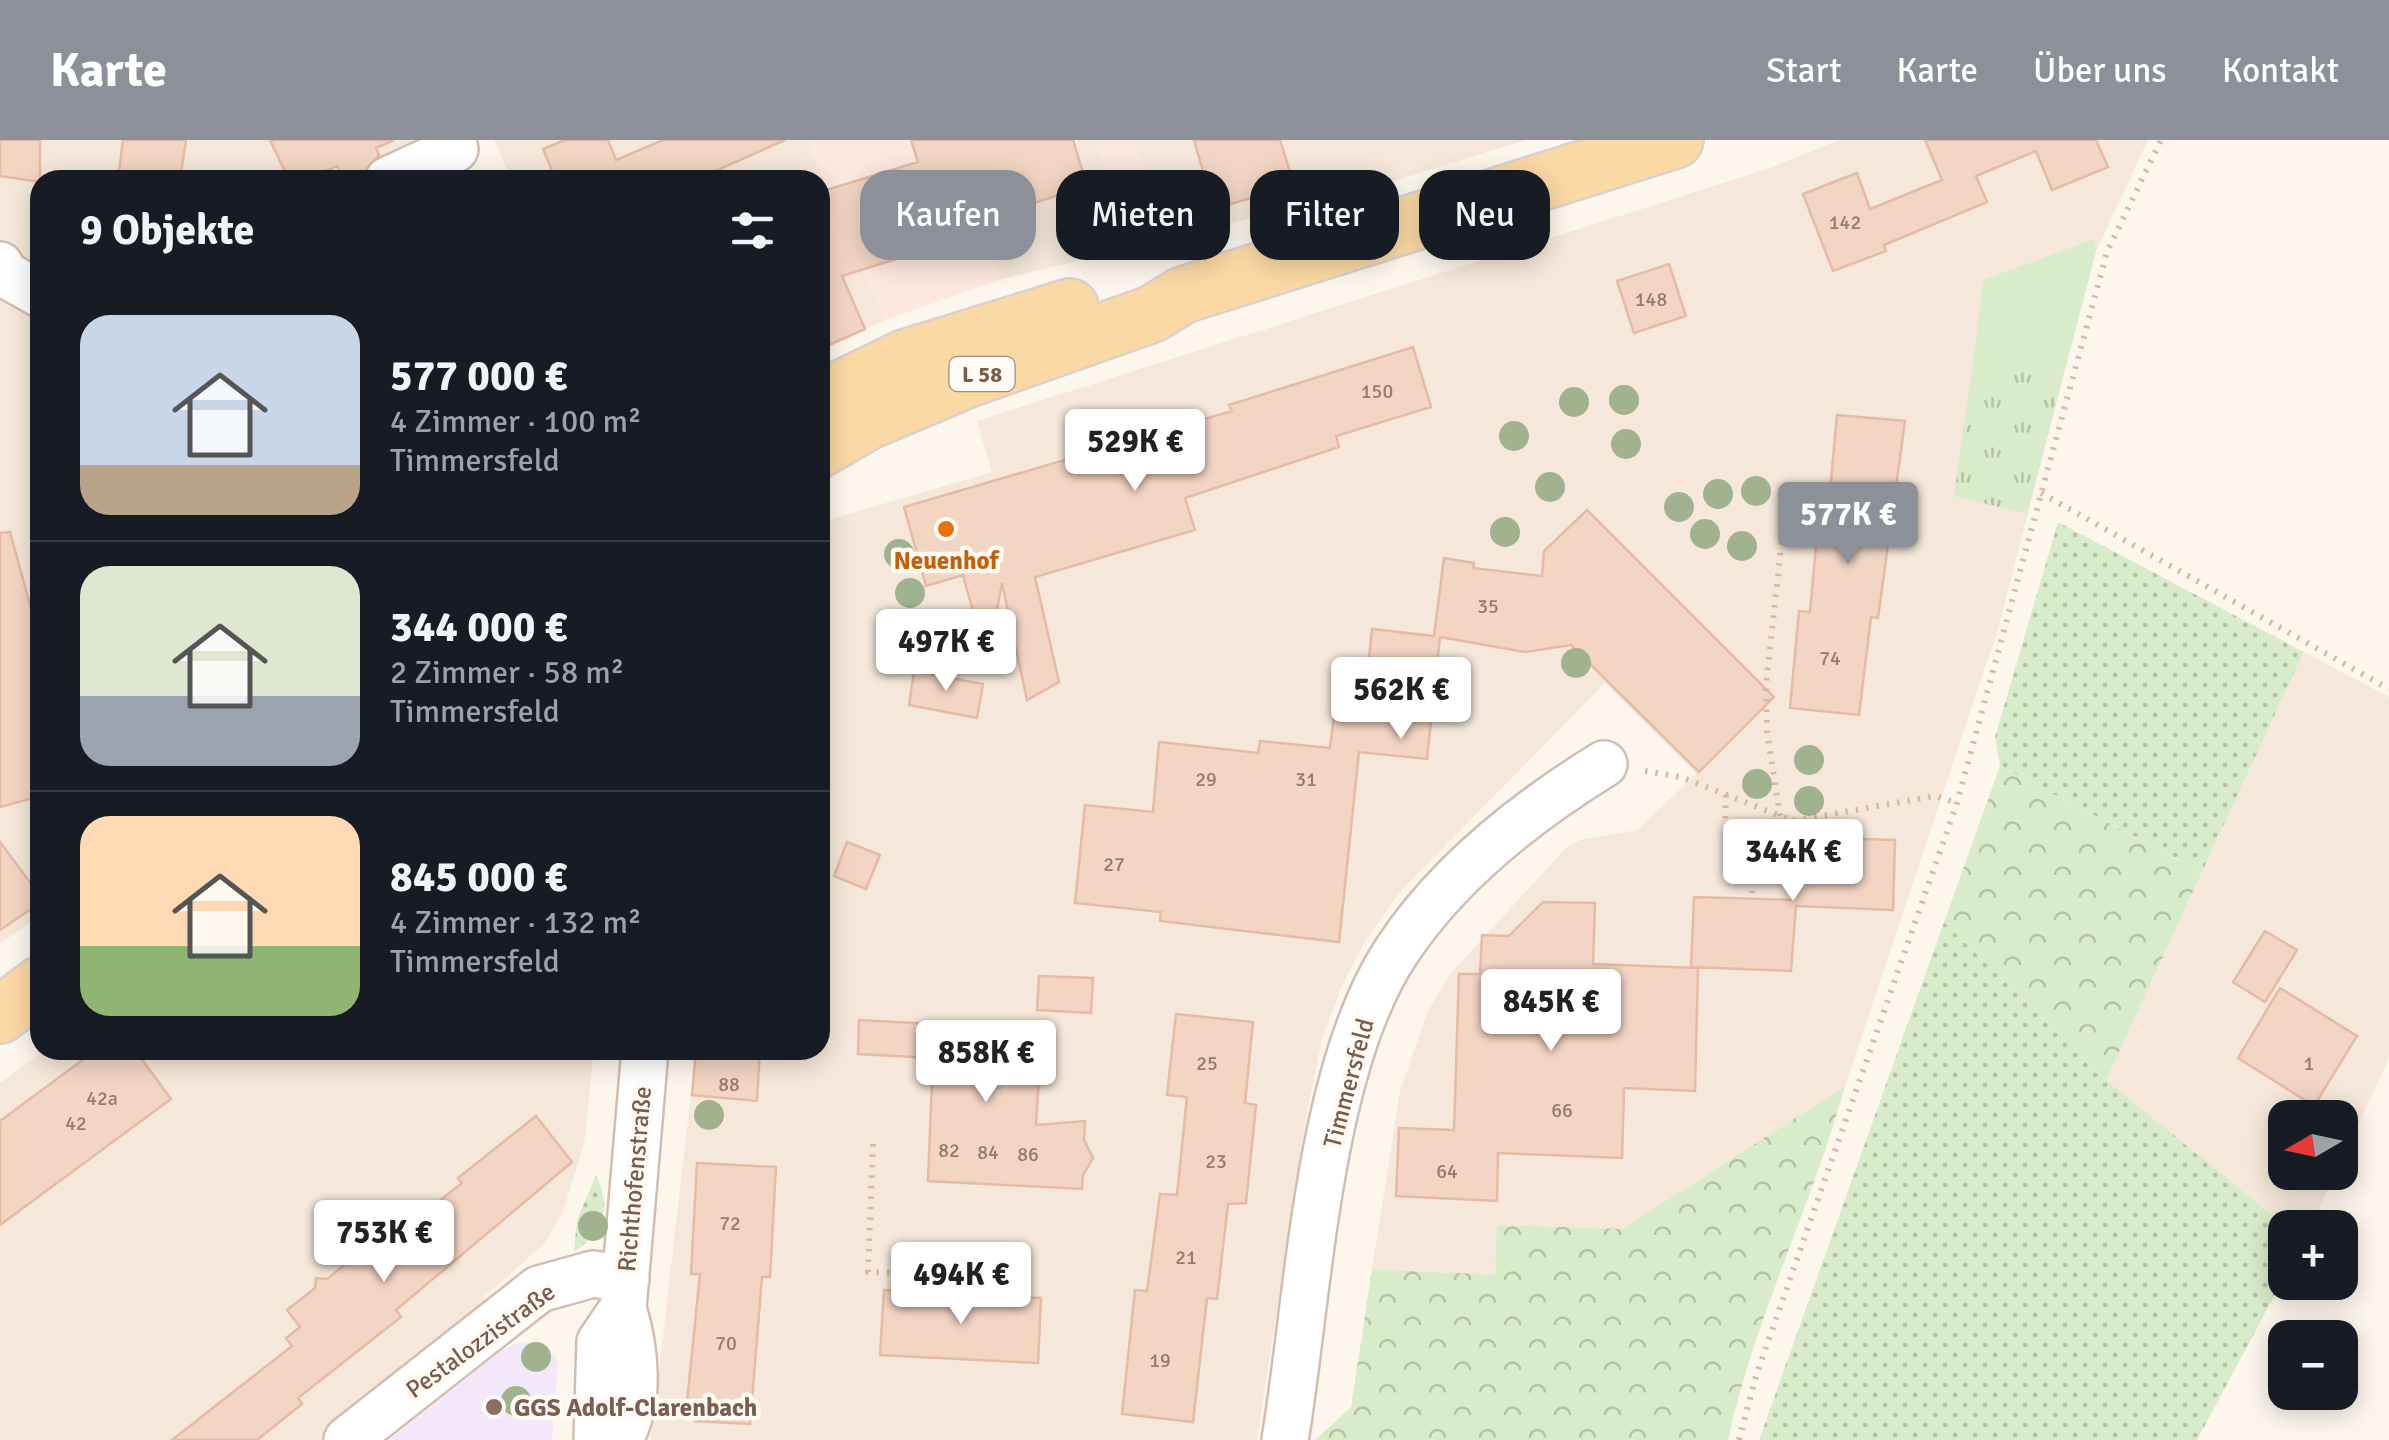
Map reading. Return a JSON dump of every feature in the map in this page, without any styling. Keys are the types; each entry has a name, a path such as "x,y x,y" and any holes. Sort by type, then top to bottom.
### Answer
{"main road":[{"name":"L 58","path":"830,444 904,406 1152,314 1183,294 1675,140"},
{"name":"L 58","path":"830,394 905,358 1043,314 1128,293 1183,294"},
{"path":"0,1014 30,992"}],"street":[{"path":"418,170 459,156"},
{"path":"0,265 2,273 30,288"},
{"name":"Timmersfeld","path":"1285,1440 1330,1137 1357,1030 1396,952 1456,876 1560,791 1604,764"},
{"name":"Richthofenstraße","path":"619,1440 628,1426 635,1347 624,1293 644,1060"},
{"name":"Pestalozzistraße","path":"347,1440 539,1289 567,1278 593,1274 624,1293"},
{"name":"Richthofenstraße","path":"597,1440 600,1342 624,1293"}],"path":[{"path":"1739,1440 1756,1376 1957,802 2107,252 2162,140"},
{"path":"2041,494 2389,689"},
{"path":"1780,816 1766,731 1766,685 1786,510"},
{"path":"1604,764 1682,777 1793,821 1936,796 1957,802"},
{"path":"1726,795 1725,826 1753,863 1752,898"},
{"path":"874,1144 868,1272 989,1276"}],"shaded area":[{"path":"0,140 415,140 428,170 30,170 30,922 0,944"},
{"path":"494,140 807,140 820,170 508,170"},
{"path":"807,140 959,140 955,142 964,170 860,170 860,260 993,260 999,280 885,320 830,193 830,170 820,170"},
{"path":"1096,140 1106,170 1056,170 1056,260 1080,260 999,280 993,260 1036,260 1036,170 964,170 955,141"},
{"path":"1096,140 1134,140 1144,170 1106,170"},
{"path":"1134,140 1526,140 1419,170 1399,179 1399,170 1250,170 1250,218 1230,223 1230,170 1144,170"},
{"path":"1839,140 2148,140 2096,251 1998,629 1845,1086 1622,1229 1498,1225 1495,1275 1372,1269 1400,1091 1428,1011 1451,973 1565,849 1580,840 1637,830 1696,774 1605,683 1401,891 1364,943 1341,988 1322,1039 1307,1112 1257,1440 651,1440 695,1060 830,1060 830,521 992,472 977,421 1482,260 1550,260 1550,238 1770,168"},
{"path":"830,193 885,320 830,345"},
{"path":"2304,652 2389,697 2389,1058 2358,1125 2358,1100 2268,1100 2268,1190 2328,1190 2318,1210 2268,1212 2106,1080"},
{"path":"31,1060 593,1060 584,1144 562,1215 544,1244 484,1297 489,1308 328,1440 0,1440 0,1083"},
{"name":"GGS Adolf-Clarenbach","path":"519,1342 548,1348 558,1361 552,1440 389,1440 503,1349"}],"green space":[{"path":"2094,239 2096,251 2064,373 1974,355 1983,280"},
{"path":"1974,355 2064,373 2027,514 1954,496"},
{"path":"2058,522 2304,652 2202,872 2000,766 1995,737"},
{"path":"2000,766 2202,872 2106,1080 1944,922"},
{"path":"1944,922 2106,1080 2268,1212 2268,1300 2272,1300 2197,1440 1759,1440"},
{"path":"1845,1086 1753,1351 1728,1440 1315,1440 1351,1407 1372,1269 1495,1275 1497,1225 1622,1229"},
{"path":"596,1175 603,1197 602,1218 592,1236 574,1252 577,1220"}],"building":[{"path":"0,140 40,140 40,170 30,170 30,180 0,176"},
{"path":"123,140 186,140 182,170 119,170"},
{"path":"270,140 394,140 376,148 379,155 366,170 339,170 337,166 328,170 284,170"},
{"path":"565,140 608,140 616,160 663,140 785,140 718,170 552,170 543,149"},
{"path":"911,140 1073,140 1082,170 1056,170 1056,196 1036,202 1036,170 892,170 918,162"},
{"path":"1194,140 1280,140 1289,170 1250,170 1250,198 1230,204 1230,170 1203,170"},
{"path":"1925,140 2096,140 2108,167 2052,190 2036,151 1976,176 1987,202 1884,245 1886,251 1833,271 1803,194 1857,173 1870,209 1942,180"},
{"path":"860,180 860,260 893,260 842,276 865,329 830,345 830,189"},
{"path":"1669,264 1686,316 1634,333 1617,281"},
{"path":"1413,347 1431,407 1336,436 1339,447 1185,498 1195,530 1035,577 1059,682 1027,700 1002,583 987,663 963,575 926,586 904,507 1232,411 1229,405"},
{"path":"1837,415 1905,421 1878,618 1871,617 1859,715 1790,708 1799,611 1810,612 1819,513 1828,513"},
{"path":"1587,510 1774,697 1699,772 1571,645 1525,652 1440,637 1427,759 1359,752 1339,942 1160,921 1161,912 1075,903 1085,805 1153,812 1159,742 1258,753 1260,741 1330,748 1339,676 1367,679 1372,629 1434,636 1444,558 1474,563 1473,568 1542,576 1544,551"},
{"path":"10,532 30,605 30,799 0,807 0,533"},
{"path":"914,671 983,684 977,718 909,705"},
{"path":"1796,837 1895,840 1893,910 1796,906 1791,971 1691,967 1694,897 1793,900"},
{"path":"0,842 30,882 30,910 0,930"},
{"path":"847,842 880,855 866,889 834,876"},
{"path":"1543,902 1595,903 1593,964 1698,968 1695,1091 1624,1088 1622,1158 1498,1153 1497,1201 1396,1196 1399,1128 1454,1130 1459,974 1480,974 1482,935 1509,936"},
{"path":"2265,931 2297,950 2265,1002 2233,982"},
{"path":"1039,976 1093,978 1091,1013 1037,1010"},
{"path":"2280,988 2357,1036 2318,1100 2304,1100 2238,1058"},
{"path":"1176,1014 1253,1022 1245,1103 1256,1105 1246,1203 1228,1204 1217,1299 1207,1298 1193,1422 1122,1414 1135,1290 1147,1291 1160,1194 1177,1195 1187,1097 1167,1095"},
{"path":"859,1020 1042,1030 1036,1125 1085,1121 1084,1140 1093,1158 1083,1175 1082,1189 928,1181 933,1058 858,1054"},
{"path":"82,1060 142,1060 171,1099 0,1225 0,1121"},
{"path":"695,1060 759,1060 757,1101 692,1095"},
{"path":"536,1116 572,1162 396,1310 401,1317 298,1398 302,1404 257,1440 172,1440 292,1346 286,1338 300,1327 287,1310 315,1288 316,1278 327,1279 354,1257 360,1264 462,1183 458,1178"},
{"path":"697,1163 776,1167 770,1277 762,1277 750,1424 695,1421 696,1403 687,1402 700,1274 691,1274"},
{"path":"884,1290 1041,1298 1038,1363 880,1355"}],"place":[{"name":"Neuenhof","path":"946,529"},
{"name":"GGS Adolf-Clarenbach","path":"494,1407"}]}
